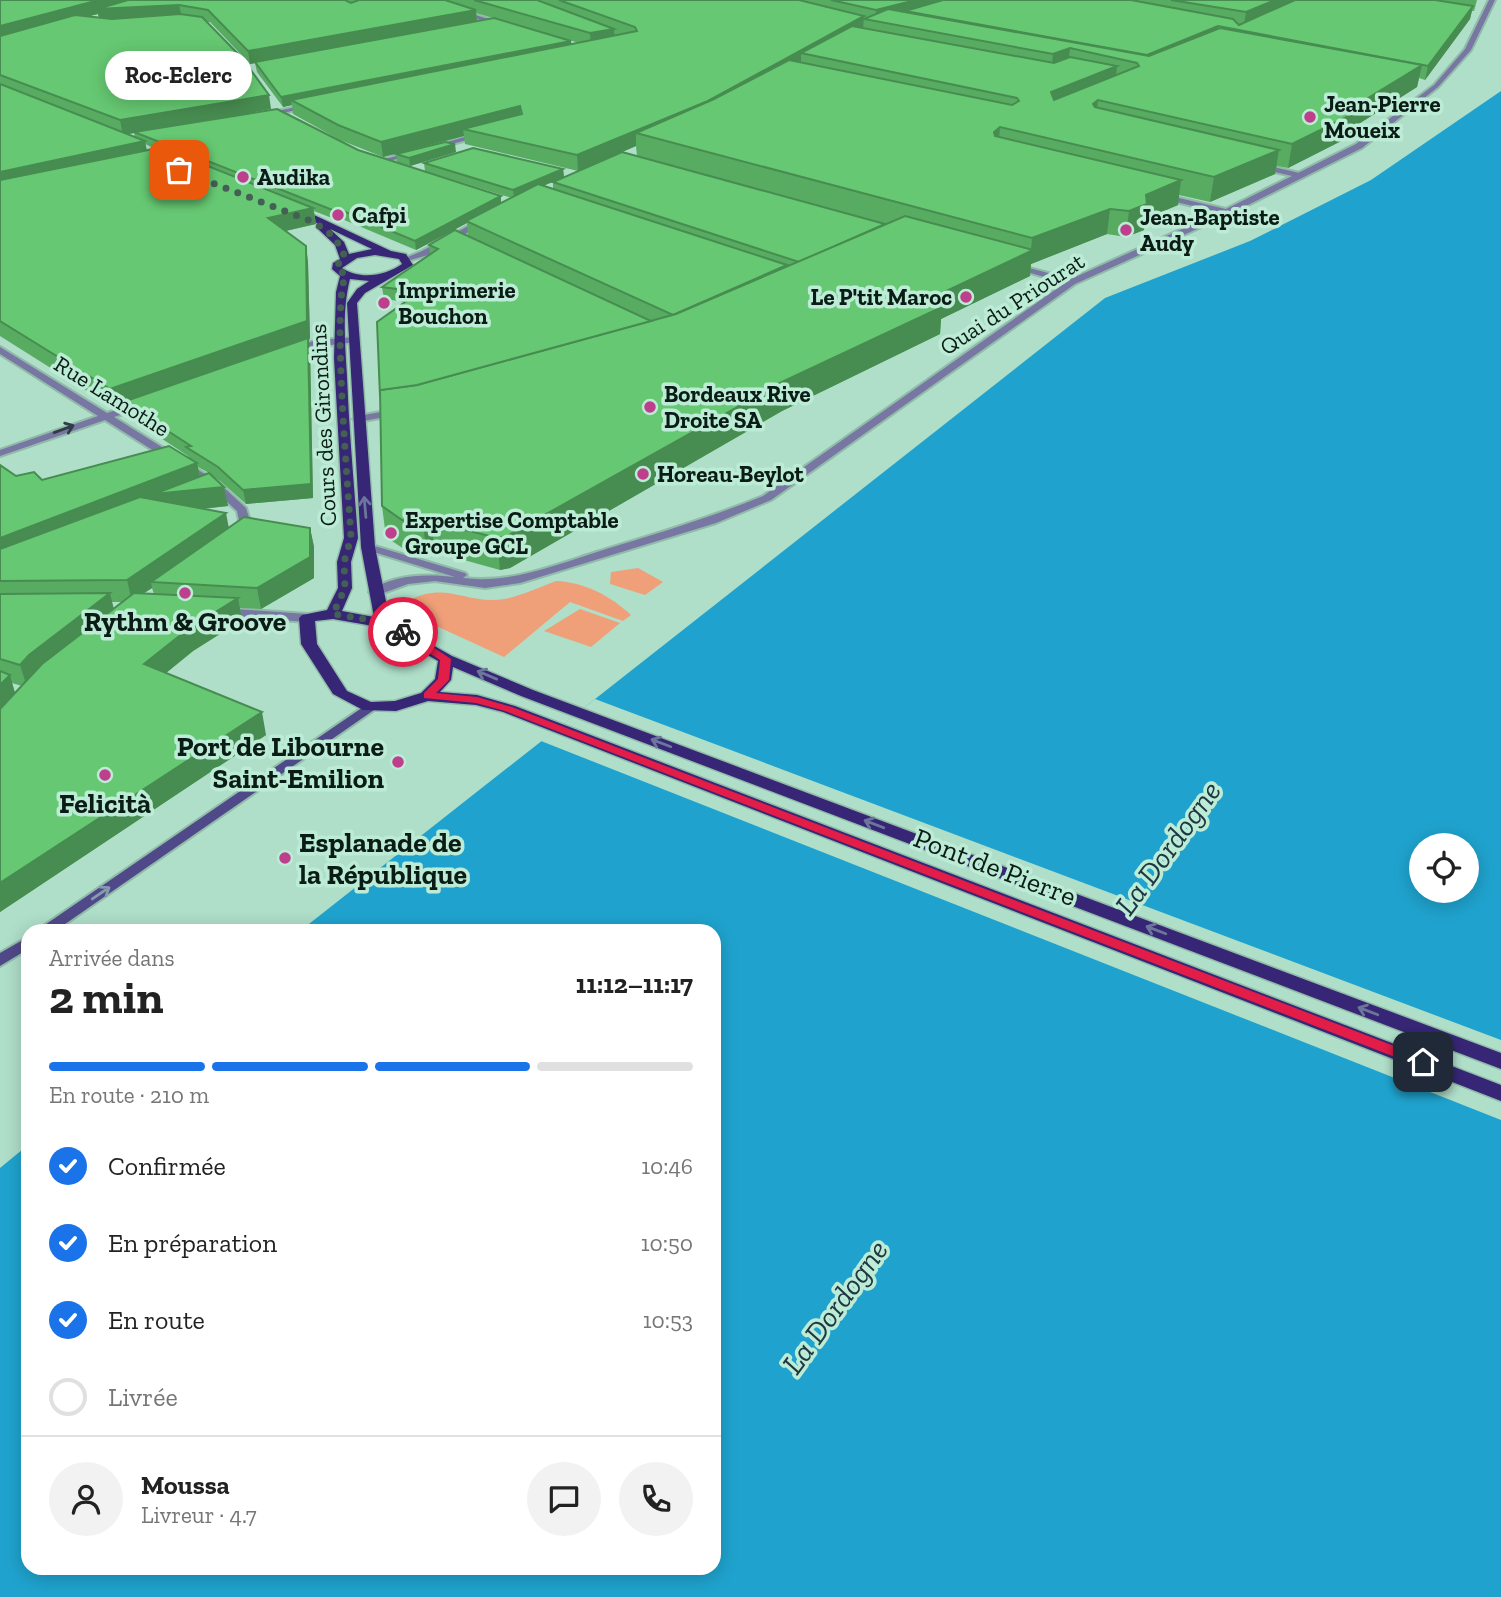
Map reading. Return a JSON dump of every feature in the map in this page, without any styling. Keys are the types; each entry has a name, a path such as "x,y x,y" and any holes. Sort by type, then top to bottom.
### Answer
{"main road":[{"path":"386,252 364,253 345,258 340,244 327,230 284,208 335,226 386,252 407,259"},
{"name":"Cours des Girondins","path":"345,258 337,265 346,275 339,292 358,419 368,547 383,622"},
{"name":"Cours des Girondins","path":"333,614 345,588 344,562 351,538 346,341 352,303 361,291 384,276 404,268 407,259"},
{"path":"346,275 384,276"},
{"path":"369,708 341,694 309,644 307,618 333,614 383,622 446,659 527,692 1501,1061"},
{"path":"54,924 369,708 396,706 427,696 443,680 446,659"},
{"name":"Pont de Pierre","path":"427,696 477,700 509,709 1501,1093"},
{"path":"0,961 21,947"}],"street":[{"name":"Quai du Priourat","path":"485,584 520,579 569,565 712,521 767,498 1072,282 1227,212 1359,146 1398,119 1436,86 1468,50 1492,0"},
{"path":"457,12 508,27"},
{"path":"1470,15 1484,17"},
{"path":"472,28 496,23"},
{"path":"1423,84 1436,86"},
{"path":"272,101 280,112 289,118"},
{"path":"254,117 321,104"},
{"path":"382,161 495,131"},
{"path":"444,144 463,149"},
{"path":"370,156 401,168"},
{"path":"1250,164 1301,176"},
{"path":"1146,192 1227,212"},
{"path":"407,259 491,217"},
{"path":"456,236 468,242"},
{"path":"1006,263 1072,282"},
{"path":"287,353 313,344 346,341"},
{"name":"Rue Lamothe","path":"0,350 215,485 242,510 247,530 236,538"},
{"path":"0,453 157,399"},
{"path":"358,419 407,411"},
{"path":"202,490 215,485"},
{"path":"368,547 439,567 485,584"},
{"path":"375,592 406,581 435,578 485,584"},
{"path":"201,611 307,618"}],"shaded area":[{"path":"638,568 663,582 645,595 610,584 611,572"},
{"path":"556,581 577,584 596,591 631,615 623,621 570,602 504,657 434,625 408,601 434,593 479,599 504,599"},
{"path":"580,609 620,623 591,647 544,631"}],"water":[{"name":"La Dordogne","path":"1501,91 1501,1597 0,1597 0,1168 21,1151 21,1575 721,1575 721,924 309,924 1105,298 1250,241 1371,180"}],"pier":[{"path":"595,699 1501,1040 1501,1120 541,741"}],"building":[{"path":"0,0 99,0 0,26"},
{"path":"128,0 345,0 351,3 359,0 445,0 476,10 248,51 208,10 179,5 97,9"},
{"path":"474,0 537,0 614,29 590,33"},
{"path":"559,0 799,0 864,16 708,101 577,155 463,129 522,114 520,106 381,142 338,125 291,100 637,31 635,27"},
{"path":"831,0 916,0 876,10"},
{"path":"943,0 1131,0 1233,19 1239,25 1295,0 1435,0 1473,6 1428,66 1218,26 1147,55 905,11"},
{"path":"1171,0 1275,0 1246,12"},
{"path":"888,9 1149,56 1220,28 1422,65 1350,109 1359,111 1292,144 1098,100 1093,104 1095,107 1279,150 1214,177 1000,127 994,132 995,136 1181,180 1146,195 1147,204 1129,211 1110,209 1032,238 636,133 714,99 789,60 1012,105 1019,101 1017,98 801,53 852,26 1054,63 1070,57 1117,66 1051,92 1054,100 1139,66 1137,63 1070,48 1053,54 864,19"},
{"path":"180,14 202,17 242,58 269,95 120,120 0,75 0,36 75,15 112,19"},
{"path":"494,18 571,41 281,97 255,62"},
{"path":"0,84 145,141 0,172"},
{"path":"277,109 358,150 501,196 415,241 341,210 335,211 134,132"},
{"path":"445,142 455,144 409,158 396,154"},
{"path":"155,145 313,208 268,218 306,246 307,321 110,389 0,321 0,180 153,149"},
{"path":"473,148 563,169 513,190 424,163"},
{"path":"622,152 885,224 799,262 553,182"},
{"path":"538,184 787,265 673,315 466,221"},
{"path":"905,216 1033,250 923,302 942,307 782,382 507,536 497,538 431,521 423,525 402,520 382,506 380,390 417,385 676,314"},
{"path":"455,230 651,321 417,385 380,390 380,396 377,322 419,292 382,287 438,249 429,245"},
{"path":"308,338 311,484 243,490 218,467 186,447 191,446 123,402"},
{"path":"169,446 197,463 0,538 0,465 16,476 34,472 42,480"},
{"path":"209,473 224,487 154,494"},
{"path":"140,497 226,513 127,580 0,581 0,549"},
{"path":"244,517 310,528 310,557 257,588 151,582"},
{"path":"110,593 29,655 20,665 0,659 0,594"},
{"path":"134,593 238,598 188,629 144,664 262,712 0,883 0,709 42,664"},
{"path":"0,671 10,675 0,685"}],"way so far":[{"path":"179,170 319,225 340,244 345,258 339,262 337,269 346,275 339,292 351,538 344,562 345,588 333,614 383,622 403,632"}],"place":[{"name":"Jean-Pierre Moueix","path":"1310,117"},
{"name":"Roc-Eclerc","path":"179,170"},
{"name":"Audika","path":"243,177"},
{"name":"Cafpi","path":"338,215"},
{"name":"Jean-Baptiste Audy","path":"1126,230"},
{"name":"Le P'tit Maroc","path":"966,297"},
{"name":"Imprimerie Bouchon","path":"384,303"},
{"name":"Bordeaux Rive Droite SA","path":"650,407"},
{"name":"Horeau-Beylot","path":"643,474"},
{"name":"Expertise Comptable Groupe GCL","path":"391,533"},
{"name":"Rythm & Groove","path":"185,593"},
{"name":"Port de Libourne Saint-Emilion","path":"398,762"},
{"name":"Felicità","path":"105,775"},
{"name":"Esplanade de la République","path":"285,858"}],"route":[{"path":"403,632 446,659 443,680 427,696 477,700 509,709 1423,1062"}]}
